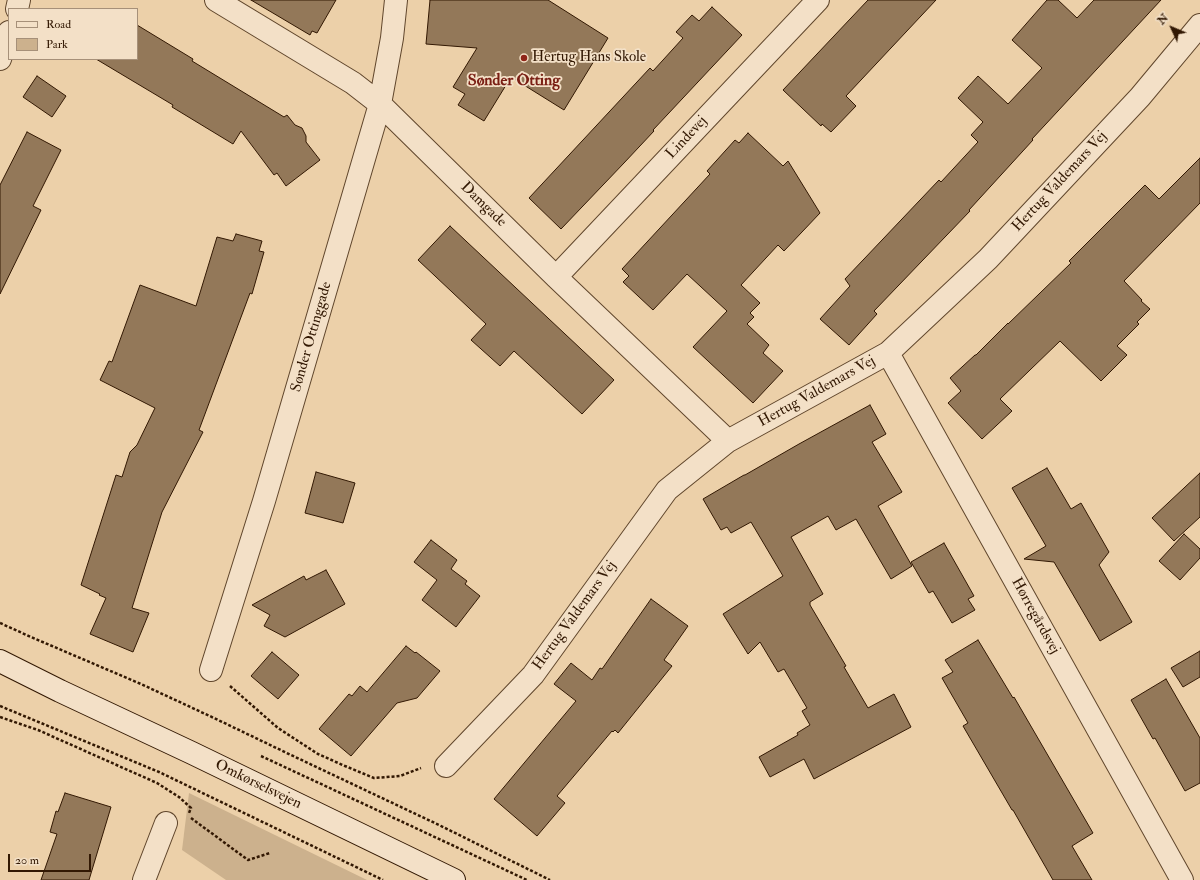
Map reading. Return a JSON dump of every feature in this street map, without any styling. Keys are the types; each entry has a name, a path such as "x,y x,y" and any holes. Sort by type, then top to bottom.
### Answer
{"street":[{"name":"Damgade","path":"216,0 353,83 380,104 556,277 728,441"},
{"name":"Sønder Ottinggade","path":"211,670 264,501 380,104 392,38 396,0"},
{"name":"Lindevej","path":"556,277 818,0"},
{"name":"Hertug Valdemars Vej","path":"446,766 533,675 667,490 728,441 888,353 988,259 1140,97 1200,25"},
{"path":"0,59 8,35"},
{"name":"Hørregårdsvej","path":"888,353 1182,880"},
{"name":"Omkørselsvejen","path":"0,660 60,691 454,880"},
{"name":"Omkørselsvejen","path":"0,675 60,691"},
{"path":"144,880 166,823"}],"path":[{"path":"0,623 31,638 142,684 439,825 550,880"},
{"path":"211,670 278,728 318,754 374,778 400,776 416,770 437,758 446,766"},
{"path":"0,706 159,772 383,880"},
{"path":"0,717 38,730 157,783 179,797 191,808 188,816 248,860 270,853"},
{"path":"260,755 527,880"}],"green space":[{"path":"189,793 367,880 226,880 182,850"}],"building":[{"path":"251,0 336,0 317,33 312,31 310,35"},
{"name":"Hertug Hans Skole","path":"430,0 548,0 608,38 564,110 511,77 484,121 458,105 465,94 453,87 477,48 426,44"},
{"path":"868,0 936,0 846,96 856,106 831,132 822,124 821,126 783,90"},
{"path":"1047,0 1058,0 1077,18 1094,0 1161,0 1032,139 1033,140 969,210 970,211 874,311 877,314 849,345 820,319 850,286 845,279 939,180 941,182 978,142 971,135 983,122 958,98 978,76 1008,104 1042,68 1012,40"},
{"path":"712,7 742,35 561,229 529,198 650,68 653,71 683,38 676,32 692,15 699,21"},
{"path":"138,26 193,59 192,61 284,117 287,115 295,125 302,128 306,136 306,142 320,160 286,186 277,173 274,175 241,131 233,144 172,107 173,105 98,60 138,60"},
{"path":"37,76 66,96 52,117 23,97"},
{"path":"27,132 61,150 33,206 41,210 0,294 0,185"},
{"path":"748,133 783,166 788,161 820,213 784,251 778,245 741,285 760,303 750,313 754,317 747,324 769,345 763,353 783,371 753,403 693,347 727,311 687,274 653,310 623,282 629,276 622,269 710,174 707,171 735,140 739,143"},
{"path":"1200,158 1200,203 1124,281 1150,309 1137,322 1139,324 1117,346 1127,355 1101,381 1060,341 1000,399 1012,411 982,439 948,403 961,391 950,378 976,355 1071,263 1069,261 1145,185 1159,199"},
{"path":"450,226 614,380 582,414 514,351 500,366 471,340 486,324 418,260"},
{"path":"236,234 262,241 259,251 264,252 252,294 250,293 199,430 203,432 162,512 132,608 149,613 133,652 90,634 106,598 81,585 116,475 122,477 130,452 137,445 155,408 100,380 109,361 112,362 140,285 196,306 217,237 233,241"},
{"path":"870,405 886,434 872,442 902,492 878,506 912,566 891,579 856,519 836,530 828,516 791,537 823,594 810,602 810,605 846,666 844,667 868,708 894,694 911,727 814,779 804,759 770,777 759,757 798,735 797,733 810,725 802,711 807,708 784,669 778,672 760,642 748,654 723,614 783,576 751,522 731,533 727,527 721,530 703,499"},
{"path":"1047,468 1071,509 1081,503 1109,552 1099,565 1132,622 1100,641 1054,562 1024,559 1046,546 1012,488"},
{"path":"316,472 355,483 343,523 305,513"},
{"path":"1200,473 1200,517 1174,541 1152,518"},
{"path":"1184,534 1200,549 1200,558 1180,580 1159,561"},
{"path":"431,540 457,560 451,569 467,581 465,584 480,596 456,627 422,600 437,580 414,562"},
{"path":"944,543 974,596 968,599 975,610 952,623 933,591 929,593 911,562"},
{"path":"326,570 345,604 285,637 264,626 270,615 252,605 304,576 306,580"},
{"path":"651,599 688,626 664,660 672,666 618,733 615,730 613,732 612,731 557,796 565,803 537,836 494,799 576,701 554,684 571,663 592,680 600,668 602,669"},
{"path":"978,640 1013,698 1014,697 1093,833 1072,846 1092,880 1053,880 963,726 968,723 942,678 953,672 945,660"},
{"path":"406,646 440,671 417,698 397,703 351,756 319,729 349,694 352,696 360,686 367,692"},
{"path":"1200,651 1200,677 1183,687 1171,668"},
{"path":"272,652 299,675 278,699 251,676"},
{"path":"1166,679 1200,738 1200,783 1185,791 1155,738 1153,739 1131,700"},
{"path":"65,793 111,807 89,880 41,880 57,834 50,832 56,811 58,812"}],"place":[{"name":"Hertug Hans Skole","path":"524,58"}],"district":[{"name":"Sønder Otting","path":"514,82"}]}
